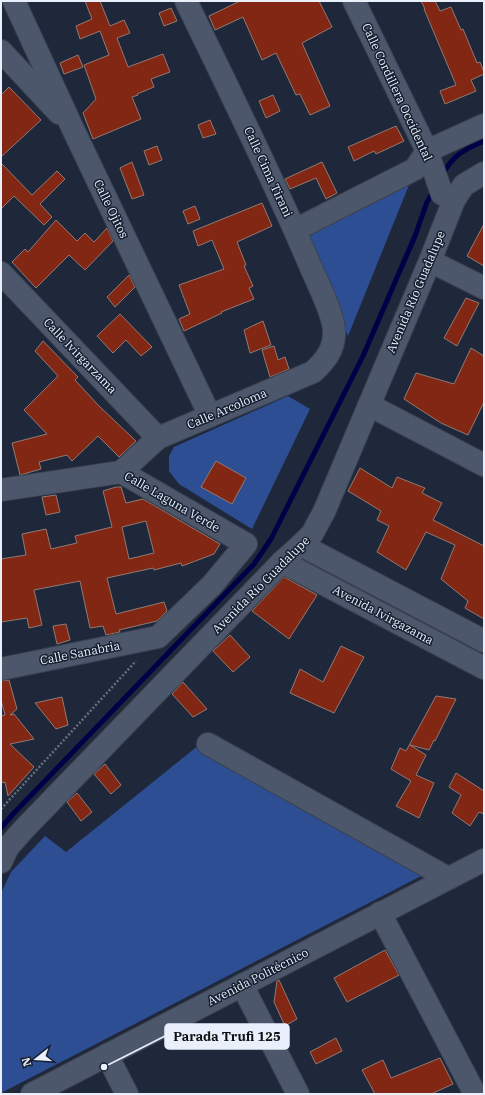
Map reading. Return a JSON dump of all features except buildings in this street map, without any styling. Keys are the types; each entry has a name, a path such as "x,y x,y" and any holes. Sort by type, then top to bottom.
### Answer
{"street":[{"name":"Calle Ojitos","path":"14,1 72,127 210,416"},
{"name":"Calle Cima Tirani","path":"186,1 295,230 330,314 334,330 332,348"},
{"name":"Calle Cordillera Occidental","path":"354,1 427,150 434,172 448,197"},
{"path":"1,51 72,127"},
{"path":"295,230 415,169 427,150 484,125"},
{"name":"Avenida Río Guadalupe","path":"1,862 8,847 24,829 282,562 312,534 324,512 430,261 448,197 484,173"},
{"path":"430,261 484,288"},
{"name":"Calle Ivirgarzama","path":"1,273 158,438"},
{"name":"Calle Arcoloma","path":"121,472 158,438 313,372 325,361 332,348"},
{"path":"369,405 484,465"},
{"name":"Calle Laguna Verde","path":"1,490 121,472 246,544 212,585 158,637"},
{"name":"Avenida Ivirgazama","path":"301,545 484,641"},
{"name":"Avenida Ivirgazama","path":"282,562 484,668"},
{"name":"Calle Sanabria","path":"1,669 158,637"},
{"path":"208,744 448,878"},
{"name":"Avenida Politécnico","path":"32,1094 484,860"},
{"path":"380,913 475,1094"},
{"path":"242,985 298,1094"},
{"path":"107,1055 127,1094"}],"path":[{"path":"1,809 137,660"}],"shaded area":[{"path":"409,185 348,336 305,232"},
{"path":"288,396 310,409 252,529 179,484 169,471 169,456 174,447"},
{"path":"199,745 427,873 1,1093 1,893 11,872 45,836 66,852"}],"waterway":[{"path":"443,174 451,162 460,153 484,141"},
{"path":"1,828 254,564 271,539 363,356 415,236 427,202 434,190"}],"place":[{"name":"Parada Trufi 125","path":"104,1067"}]}
